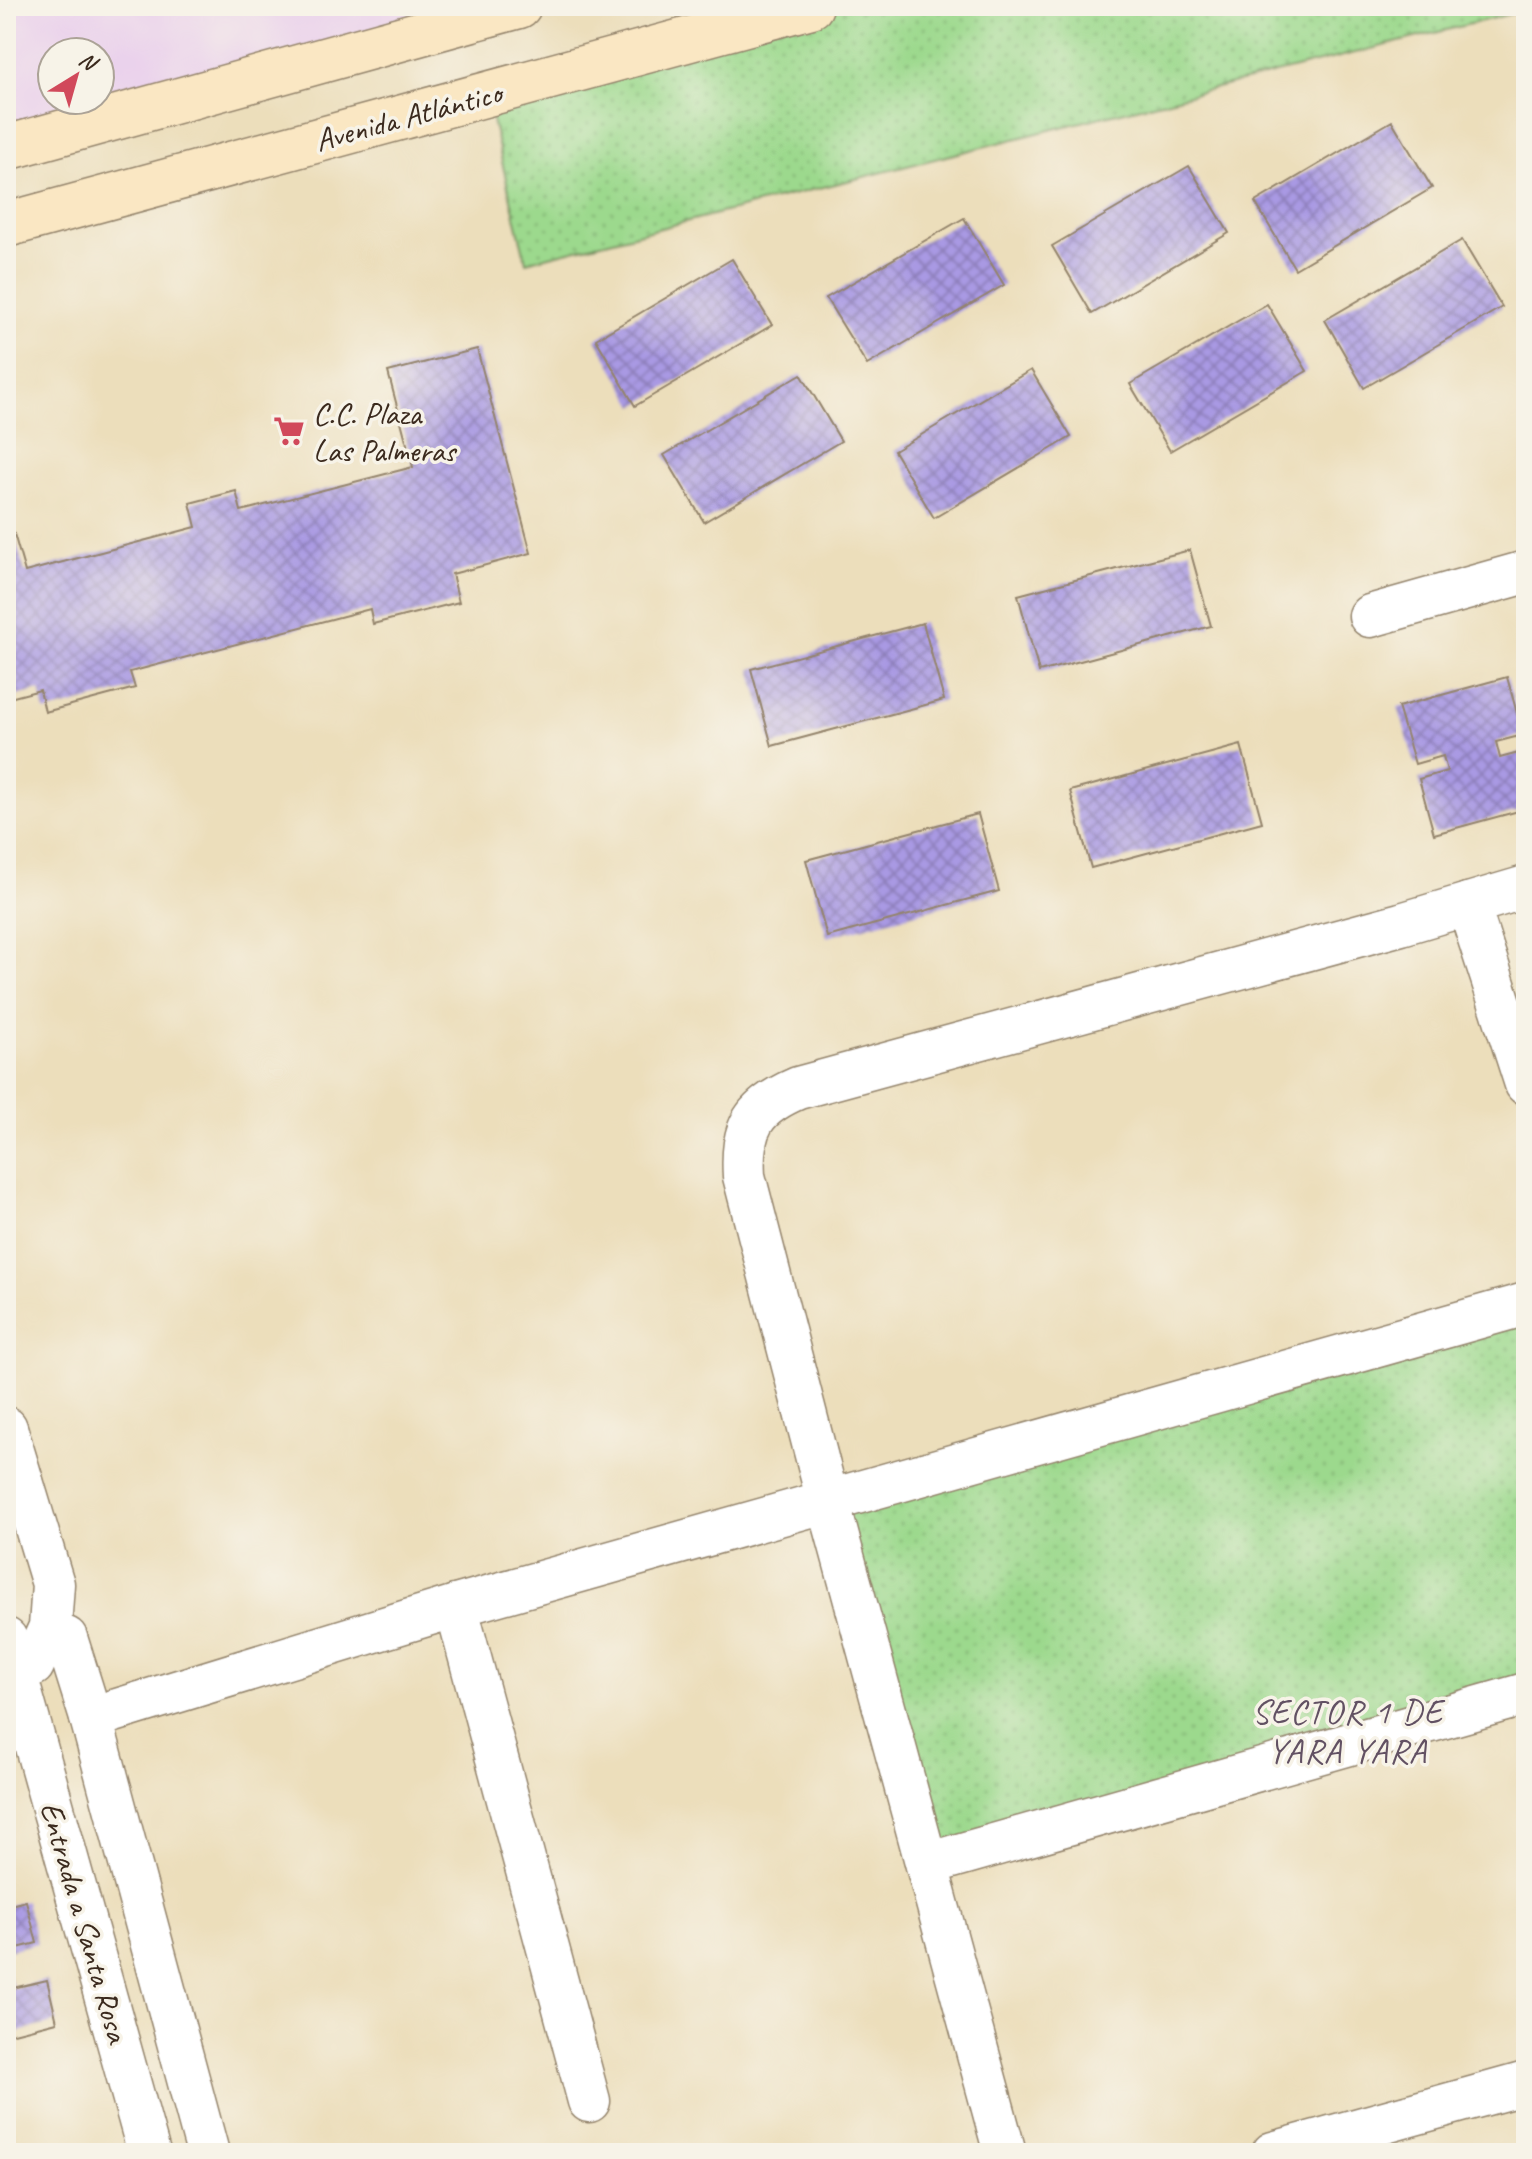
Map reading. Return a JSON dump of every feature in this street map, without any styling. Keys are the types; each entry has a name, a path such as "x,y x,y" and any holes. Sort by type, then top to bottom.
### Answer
{"main road":[{"path":"6,148 519,6"},
{"name":"Avenida Atlántico","path":"6,225 811,6"}],"street":[{"path":"1370,616 1526,572"},
{"path":"1005,2153 828,1501 744,1176 742,1150 748,1128 759,1110 776,1097 798,1088 1526,887"},
{"path":"1468,904 1526,1084"},
{"path":"91,1718 456,1606 1526,1304"},
{"path":"6,1428 53,1584 50,1627 21,1692"},
{"path":"456,1606 589,2101"},
{"path":"66,1638 91,1718 208,2153"},
{"name":"Entrada a Santa Rosa","path":"6,1639 149,2153"},
{"path":"927,1864 1526,1694"},
{"path":"1273,2153 1526,2083"}],"shaded area":[{"path":"6,6 519,6 6,148"}],"green space":[{"path":"811,6 1526,6 1526,10 526,262 486,95"},
{"path":"1526,1304 1526,1694 927,1864 828,1501"}],"building":[{"path":"1526,57 1526,78 1525,78 1520,59"},
{"path":"1392,121 1432,188 1295,269 1255,202"},
{"path":"1189,166 1229,233 1092,314 1052,246"},
{"path":"964,218 1004,285 867,365 826,298"},
{"path":"1462,240 1502,307 1364,388 1325,320"},
{"path":"732,259 772,325 635,406 596,339"},
{"path":"1267,304 1307,371 1170,451 1130,384"},
{"path":"477,349 531,553 452,574 459,602 373,624 370,609 130,672 135,688 45,712 40,690 6,699 6,506 25,572 196,527 190,503 236,491 241,511 413,467 388,372"},
{"path":"1031,370 1071,437 934,518 894,451"},
{"path":"801,374 841,441 704,522 664,455"},
{"path":"1190,550 1211,626 1039,672 1018,595"},
{"path":"923,623 944,700 772,746 751,669"},
{"path":"1507,677 1523,735 1496,742 1500,758 1526,751 1526,809 1434,834 1419,779 1447,771 1443,756 1415,764 1398,707"},
{"path":"1241,745 1262,822 1091,868 1070,791"},
{"path":"978,814 999,891 827,937 806,860"},
{"path":"26,1901 37,1943 6,1951 6,1906"},
{"path":"7,1966 13,1988 47,1980 57,2022 6,2035"}],"place":[{"name":"C.C. Plaza Las Palmeras","path":"289,431"}],"district":[{"name":"SECTOR 1 DE YARA YARA","path":"1348,1730"}]}
